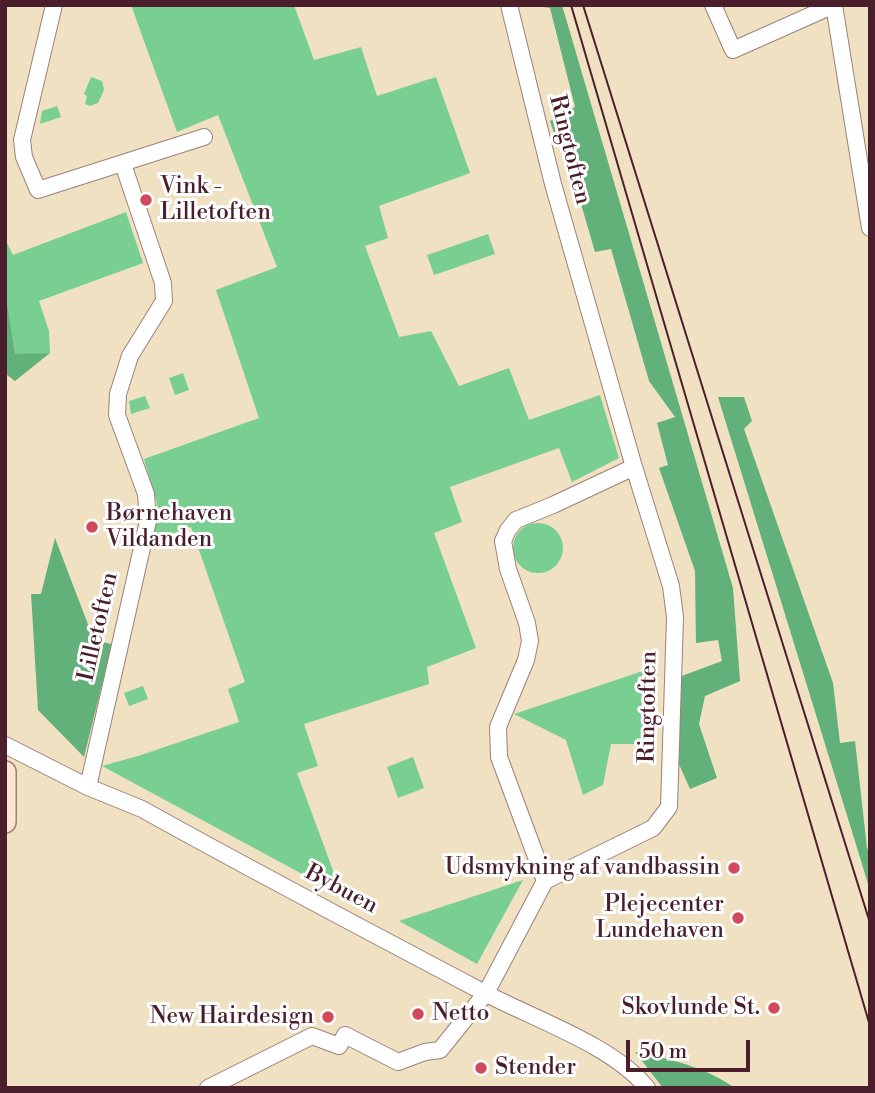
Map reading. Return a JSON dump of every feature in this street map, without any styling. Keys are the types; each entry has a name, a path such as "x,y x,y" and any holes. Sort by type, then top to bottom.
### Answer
{"street":[{"path":"54,5 22,140 24,157 38,190 204,137"},
{"name":"Ringtoften","path":"509,5 553,184 671,586 675,617 669,807 653,828 545,881"},
{"path":"713,5 733,50 834,5 869,218"},
{"name":"Lilletoften","path":"88,787 148,521 146,494 117,415 118,394 130,356 164,301 163,283 123,164"},
{"path":"208,1088 312,1036 338,1046 345,1035 398,1062 425,1052 440,1050 486,993 545,881 499,757 498,727 526,660 530,642 527,623 508,569 503,541 516,520 634,467"},
{"name":"Bybuen","path":"5,745 88,787 142,809 614,1059 647,1088"},
{"path":"5,772 5,822"}],"green space":[{"path":"131,5 294,5 314,60 361,47 377,96 436,77 470,173 379,206 388,238 365,246 399,337 431,331 459,386 509,368 529,420 600,395 619,458 572,482 559,448 450,487 462,522 434,533 476,648 427,667 429,684 304,724 318,766 297,773 334,873 330,889 102,766 239,722 228,689 245,682 191,527 152,541 157,503 144,459 259,418 216,290 277,267 218,115 177,132"},
{"path":"529,5 562,5 733,588 740,681 705,696 699,724 717,778 690,789 674,753 679,677 722,661 718,640 696,643 695,571 659,468 668,465 657,423 675,417 649,381 611,249 595,252 563,142 554,133 550,121 575,107 550,8"},
{"path":"91,77 102,81 104,90 98,103 90,106 85,104 87,96 84,94"},
{"path":"57,106 61,117 40,124 42,111"},
{"path":"126,212 143,263 39,301 49,331 50,353 15,355 5,289 5,239 13,255"},
{"path":"488,234 495,254 434,275 427,255"},
{"path":"5,289 15,354 50,353 15,381 7,375 5,366"},
{"path":"183,373 189,390 175,395 169,378"},
{"path":"145,396 150,408 131,414 129,401"},
{"path":"718,397 744,397 752,421 744,429 833,683 840,743 855,741 870,855 870,890"},
{"path":"538,523 556,530 563,548 556,566 538,573 520,566 513,548 520,530"},
{"path":"55,538 94,640 112,644 84,757 38,710 31,594 41,594"},
{"path":"658,666 653,744 611,744 603,785 583,795 566,740 514,714"},
{"path":"143,686 148,699 129,706 124,693"},
{"path":"413,757 424,788 398,798 387,767"},
{"path":"523,880 477,964 399,921"},
{"path":"635,1052 712,1074 735,1088 663,1088"}],"tram line":[{"path":"571,5 870,1026"},
{"path":"583,5 870,923"}],"place":[{"name":"Vink - Lilletoften","path":"146,200"},
{"name":"Børnehaven Vildanden","path":"92,527"},
{"name":"Udsmykning af vandbassin","path":"734,868"},
{"name":"Plejecenter Lundehaven","path":"738,918"},
{"name":"Skovlunde St.","path":"774,1008"},
{"name":"Netto","path":"418,1014"},
{"name":"New Hairdesign","path":"328,1017"},
{"name":"Stender","path":"481,1068"}]}
